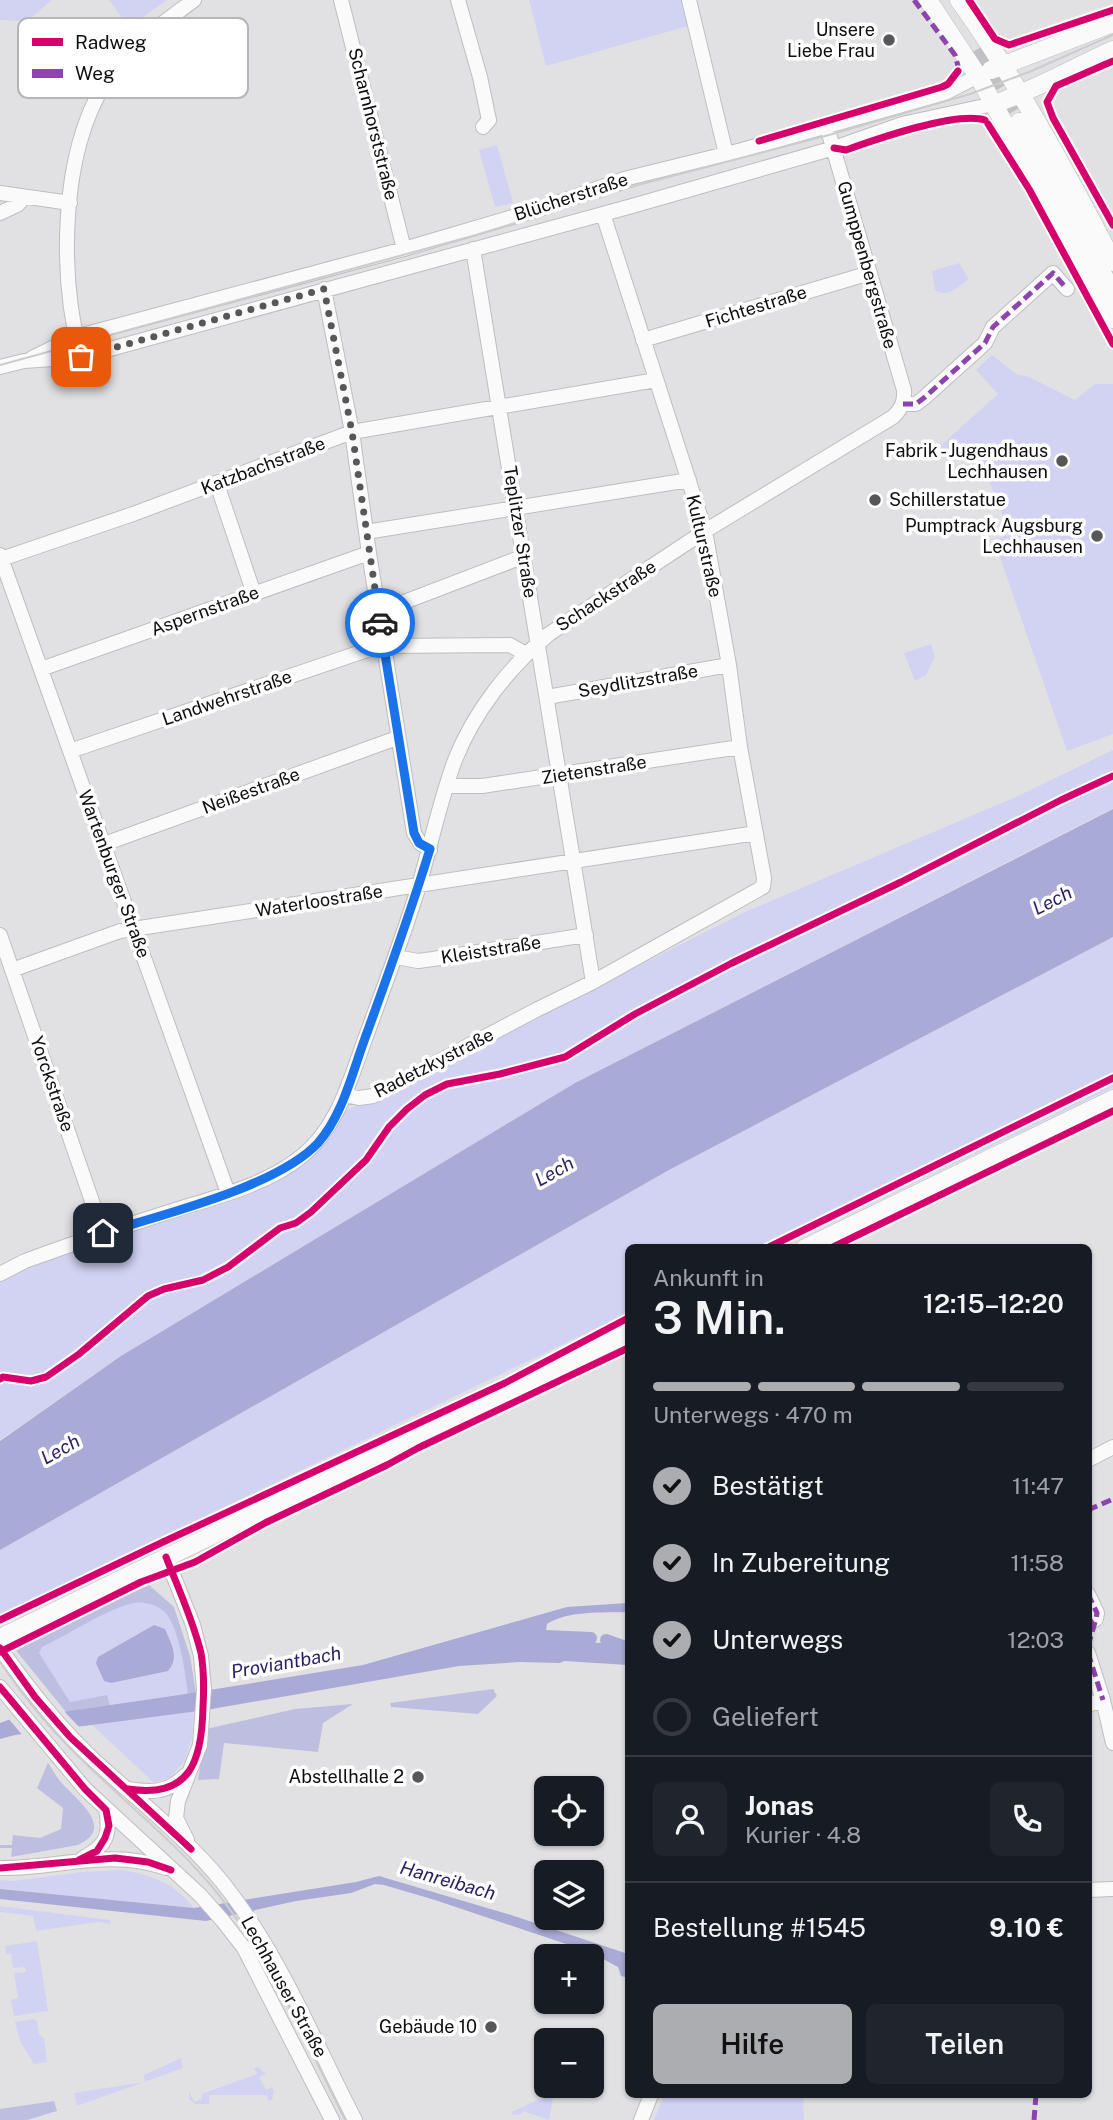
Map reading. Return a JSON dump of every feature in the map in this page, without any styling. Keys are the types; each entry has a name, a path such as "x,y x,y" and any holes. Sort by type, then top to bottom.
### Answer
{"main road":[{"path":"928,0 978,76 1113,319"},
{"path":"943,0 976,50"},
{"path":"958,0 984,35 1086,210 1113,262"},
{"name":"Blücherstraße","path":"978,76 1113,23"},
{"name":"Blücherstraße","path":"994,104 1019,95 1113,50"},
{"path":"1019,122 1113,293"},
{"path":"814,1244 1111,1103"},
{"path":"0,1638 625,1335"}],"street":[{"path":"170,18 194,0"},
{"name":"Scharnhorststraße","path":"341,0 404,249"},
{"path":"458,0 489,120 483,127"},
{"path":"689,0 726,154"},
{"name":"Blücherstraße","path":"24,361 75,337 404,249 543,208 617,181 827,127 945,93 978,76"},
{"path":"81,357 75,337 68,266 70,203 79,146 89,114 98,98"},
{"name":"Blücherstraße","path":"0,367 24,361 81,357 603,214 834,148 902,124 994,104"},
{"name":"Gumppenbergstraße","path":"827,127 904,390 903,404"},
{"path":"0,193 70,203"},
{"path":"0,213 17,205 25,197"},
{"name":"Kulturstraße","path":"603,214 705,531 764,878 763,887"},
{"name":"Teplitzer Straße","path":"473,249 593,982"},
{"name":"Fichtestraße","path":"643,340 870,273"},
{"name":"Schackstraße","path":"344,1095 396,957 455,760 474,722 501,682 526,654 538,643 705,531 893,418 903,404 916,404 985,343 993,327 1053,273 1067,289"},
{"path":"324,289 352,432 397,738 414,833 419,843 430,849"},
{"name":"Katzbachstraße","path":"1,557 217,484 352,432 656,380"},
{"path":"366,532 689,480"},
{"path":"217,484 254,594"},
{"name":"Aspernstraße","path":"41,669 369,553"},
{"name":"Wartenburger Straße","path":"1,557 228,1193"},
{"path":"378,612 523,557"},
{"name":"Landwehrstraße","path":"70,751 384,646 510,645 526,654"},
{"name":"Seydlitzstraße","path":"547,697 729,665"},
{"name":"Neißestraße","path":"104,844 397,738"},
{"name":"Zietenstraße","path":"448,786 482,786 740,747"},
{"name":"Waterloostraße","path":"12,970 120,931 756,833"},
{"name":"Radetzkystraße","path":"344,1095 359,1098 373,1096 593,982 763,887"},
{"name":"Kleiststraße","path":"396,957 418,961 586,935"},
{"name":"Yorckstraße","path":"1,943 103,1233"},
{"path":"0,1274 25,1261 228,1193 275,1173 318,1143 344,1095"},
{"path":"1092,1458 1113,1447"},
{"path":"166,1557 196,1636 204,1689 200,1745 178,1801 177,1818 191,1849"},
{"path":"1092,1602 1097,1613 1092,1621"},
{"name":"Lechhauser Straße","path":"0,1648 35,1697 70,1737 191,1849 223,1884 261,1939 288,1987 355,2120"},
{"path":"1092,1665 1110,1715 1113,1743"},
{"name":"Lechhauser Straße","path":"0,1687 85,1789 200,1895 244,1948 332,2120"},
{"path":"1092,1704 1104,1700"},
{"path":"128,1789 158,1791 177,1783 191,1769"},
{"path":"79,1860 97,1851 105,1838 109,1826 106,1810"},
{"path":"0,1868 115,1858 137,1860 171,1870"},
{"path":"1092,1890 1113,1889"},
{"path":"641,2120 650,2098"}],"shaded area":[{"path":"0,0 52,0 31,18 0,20"},
{"path":"109,0 167,0 142,18 122,18"},
{"path":"529,0 685,0 692,25 546,66"},
{"path":"497,145 513,203 495,207 479,150"},
{"path":"959,263 969,279 949,293 935,290 932,271"},
{"path":"992,355 1016,374 1029,377 1075,400 1095,384 1113,384 1113,734 1067,751 994,540 1010,534 983,465 930,455 998,394 976,370"},
{"path":"931,644 935,657 926,675 915,681 904,653"},
{"path":"1113,750 1113,808 575,1083 121,1356 0,1440 0,1280 29,1266 224,1203 277,1182 319,1149 345,1110 374,1099 745,912 1018,796"},
{"path":"1113,937 1113,1078 973,1146 1113,1080 1113,1087 788,1244 774,1244 796,1232 770,1244 625,1244 625,1314 0,1615 0,1550 669,1170"},
{"path":"149,1585 174,1607 190,1656 196,1693 188,1694 179,1643 168,1616 153,1605 134,1603 100,1616 42,1647 39,1653 70,1702 107,1695 110,1705 66,1712 14,1648"},
{"path":"147,1589 171,1610 193,1687 194,1713 192,1737 185,1760 171,1777 154,1783 74,1708 38,1653 42,1647"},
{"path":"493,1689 497,1696 478,1714 391,1707 390,1703"},
{"path":"353,1704 323,1723 318,1752 224,1743 219,1779 198,1780 206,1729 295,1709"},
{"path":"48,1763 60,1781 83,1804 93,1822 94,1830 89,1838 78,1845 11,1857 12,1848 0,1848 0,1845 12,1845 13,1835 40,1838 61,1829 63,1808 37,1788"},
{"path":"121,1870 142,1874 171,1886 194,1908 0,1889 0,1880"},
{"path":"0,1906 110,1920 110,1924 98,1922 36,1931 33,1916 0,1912"},
{"path":"37,1941 48,2011 14,2016 11,2000 18,1998 14,1973 26,1972 25,1967 13,1968 11,1954 6,1954 5,1946"},
{"path":"33,2019 37,2021 39,2034 44,2039 47,2062 34,2064 20,2041 15,2022"},
{"path":"181,2058 183,2068 145,2082 144,2075"},
{"path":"258,2067 266,2074 259,2077 266,2090 272,2087 274,2091 272,2100 268,2101 267,2095 209,2095 209,2104 195,2104 189,2099 189,2091 194,2102 202,2099 202,2094 257,2074 254,2068"},
{"path":"143,2082 77,2106 74,2093"},
{"path":"541,2098 553,2098 549,2120 523,2111 521,2114 512,2115 512,2112"},
{"path":"663,2098 803,2098 804,2120 654,2120"},
{"path":"54,2101 57,2111 27,2120 0,2120 0,2109"}],"water":[{"name":"Lech","path":"1113,809 1113,937 669,1170 0,1550 0,1441 121,1356 575,1083"},
{"path":"625,1603 625,1612 565,1616 547,1624 545,1636 552,1641 625,1644 625,1665 564,1661 459,1666 206,1710 0,1739 0,1723 8,1720 363,1665 567,1607"},
{"path":"154,1625 165,1629 172,1645 174,1656 168,1671 111,1683 104,1681 96,1663 98,1657"},
{"path":"379,1876 534,1923 534,1930 556,1930 598,1944 566,1944 435,1900 375,1884 351,1893 296,1901 206,1921 0,1899 0,1889 194,1908"},
{"path":"604,1946 625,1953 625,1977 621,1976 618,1967 604,1960"}],"pier":[{"path":"62,1709 82,1730 24,1737 7,1717"}],"waterway":[{"name":"Proviantbach","path":"531,1645 545,1636 591,1638"},
{"name":"Proviantbach","path":"606,1640 625,1647"}],"tunnel":[{"path":"976,50 1019,122"}],"tram line":[{"path":"0,365 476,235 638,185 829,135 970,94 1029,72 1113,35"},
{"path":"0,1662 57,1734 168,1840 218,1894 255,1946 271,1974 345,2120"}],"marked path":[{"path":"914,0 955,55 958,66"},
{"path":"903,404 916,404 925,397 985,343 993,327 1053,273 1067,289"},
{"path":"1092,1508 1113,1499"},
{"path":"1092,1602 1097,1613 1096,1619 1092,1622"},
{"path":"1092,1632 1096,1619"},
{"path":"1092,1666 1103,1700"},
{"path":"1034,2120 1036,2098"}],"cycle path":[{"path":"969,0 995,39 1009,45 1113,10"},
{"path":"1113,61 1056,86 1047,102 1053,118 1113,225"},
{"path":"759,141 942,87 948,84 958,71"},
{"path":"834,148 846,150 896,133 955,119 985,120"},
{"path":"988,124 1029,189 1113,344"},
{"path":"0,1379 3,1377 31,1381 46,1377 79,1354 148,1296 164,1289 203,1280 228,1267 280,1228 296,1223 366,1160 389,1127 425,1095 447,1084 565,1057 635,1014 732,963 1113,776"},
{"path":"775,1244 1113,1078"},
{"path":"839,1244 1113,1111"},
{"path":"0,1620 505,1383 625,1320"},
{"path":"0,1652 141,1582 195,1562 265,1523 625,1349"},
{"path":"128,1789 149,1791 166,1788 179,1781 189,1772 200,1744 204,1693 201,1653 190,1616 166,1557"},
{"path":"0,1648 35,1697 70,1737 191,1849"},
{"path":"0,1687 85,1789 106,1810 109,1826 105,1838 97,1851 79,1860"},
{"path":"0,1868 115,1858 148,1862 171,1870"}],"way so far":[{"path":"81,357 324,289 352,432 380,623"}],"place":[{"name":"Unsere Liebe Frau","path":"889,40"},
{"name":"Fabrik - Jugendhaus Lechhausen","path":"1062,461"},
{"name":"Schillerstatue","path":"875,500"},
{"name":"Pumptrack Augsburg Lechhausen","path":"1097,536"},
{"name":"Abstellhalle 2","path":"418,1777"},
{"name":"Gebäude 10","path":"491,2027"}],"route":[{"path":"103,1233 228,1193 275,1173 318,1143 337,1111 396,957 430,849 419,843 414,833 380,623"}],"water label":[{"name":"Hanreibach","path":"448,1880"}]}
